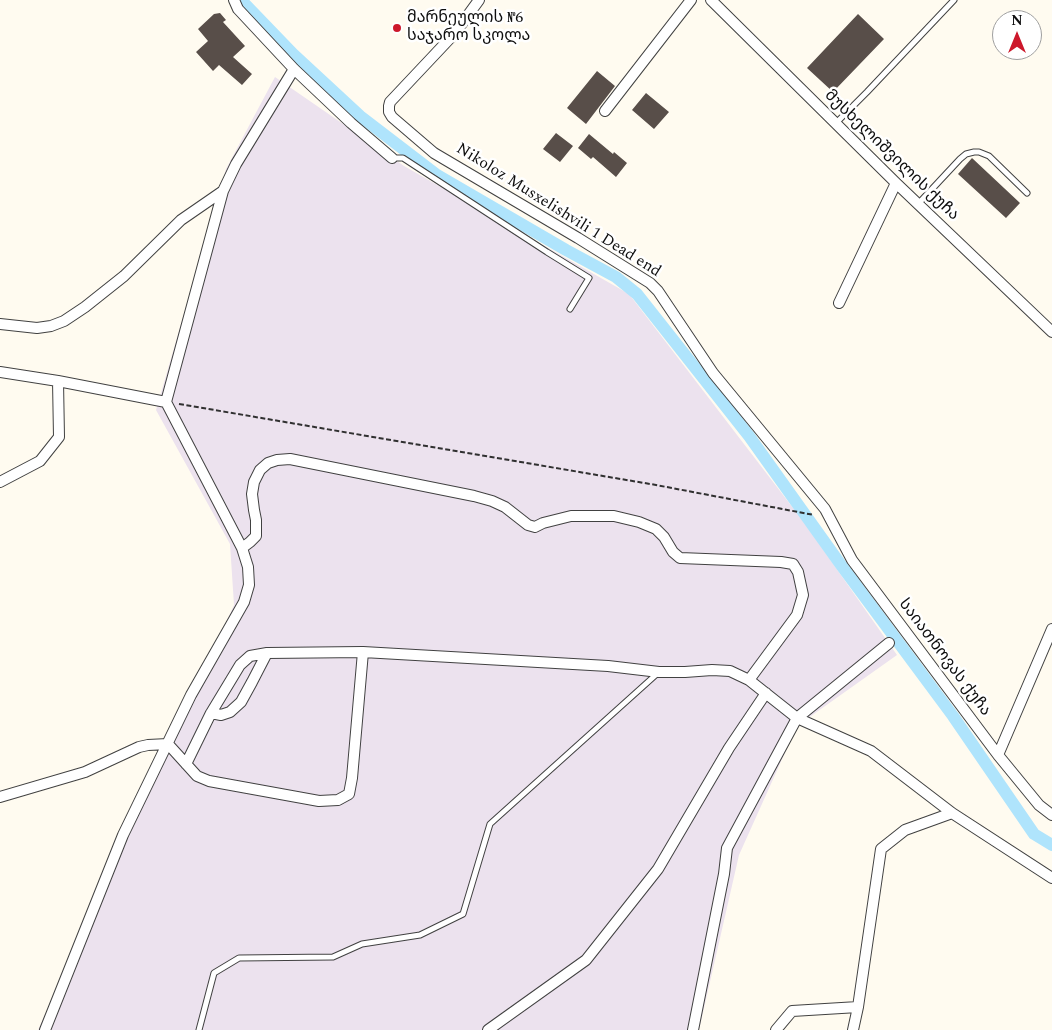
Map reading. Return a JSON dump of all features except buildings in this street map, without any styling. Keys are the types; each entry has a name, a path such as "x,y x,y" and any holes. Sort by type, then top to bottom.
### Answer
{"street":[{"name":"Nikoloz Musxelishvili 1 Dead end","path":"479,0 455,33 390,102 389,112 392,117 434,153 650,283 661,295 713,373 822,512"},
{"path":"606,111 691,0"},
{"name":"მუსხელიშვილის ქუჩა","path":"711,0 896,183 1052,332"},
{"path":"236,5 294,70 392,158"},
{"path":"44,1030 123,835 191,695 244,602 249,585 248,567 242,548 166,402 223,190 236,164 294,70"},
{"path":"839,303 896,183"},
{"path":"0,324 37,328 51,326 64,321 124,276 181,220 223,190"},
{"path":"0,372 166,402"},
{"path":"0,482 40,460 59,437 58,382"},
{"path":"242,548 256,536 256,520 252,494 254,482 260,470 268,463 290,459 474,496 505,507 528,525 535,527 572,516 614,516 639,522 656,530 664,537 672,552 680,558 793,564 798,572 804,595 797,616 749,680"},
{"name":"საიათნოვას ქუჩა","path":"822,512 852,560 998,755 1038,805 1052,815"},
{"path":"998,755 1052,629"},
{"path":"693,1030 724,874 727,848 797,718 890,643"},
{"path":"168,744 198,776 209,781 319,801 338,800 349,794 352,778 363,652"},
{"path":"186,764 211,713 240,665 250,656 267,653 363,652 608,666 659,672 730,671 749,680 797,718 871,751 952,813 1052,878"},
{"path":"211,713 222,715 230,712 241,702 267,653"},
{"path":"488,1030 586,960 658,869 728,748 766,693"},
{"path":"0,797 85,772 139,746 168,744"},
{"path":"852,1030 858,1007 881,849 905,830 952,813"},
{"path":"776,1030 792,1011 858,1007"}],"lane":[{"path":"836,123 954,0"},
{"path":"918,204 960,159 966,154 974,152 989,156 1027,193"},
{"path":"392,158 403,158 589,278 570,309"},
{"path":"199,1030 214,973 239,958 333,956 362,944 420,935 463,914 490,824 659,672"}],"path":[{"path":"166,402 770,506 822,512"}],"shaded area":[{"path":"275,77 404,166 629,294 803,521 897,655 797,726 739,855 699,1030 38,1030 234,605 230,544 156,410 226,169"}],"waterway":[{"path":"238,0 242,1 293,54 360,116 437,175 616,277 637,294 749,436 841,565 953,716 1034,834 1052,845"}],"place":[{"name":"მარნეულის №6 საჯარო სკოლა","path":"397,28"}]}
